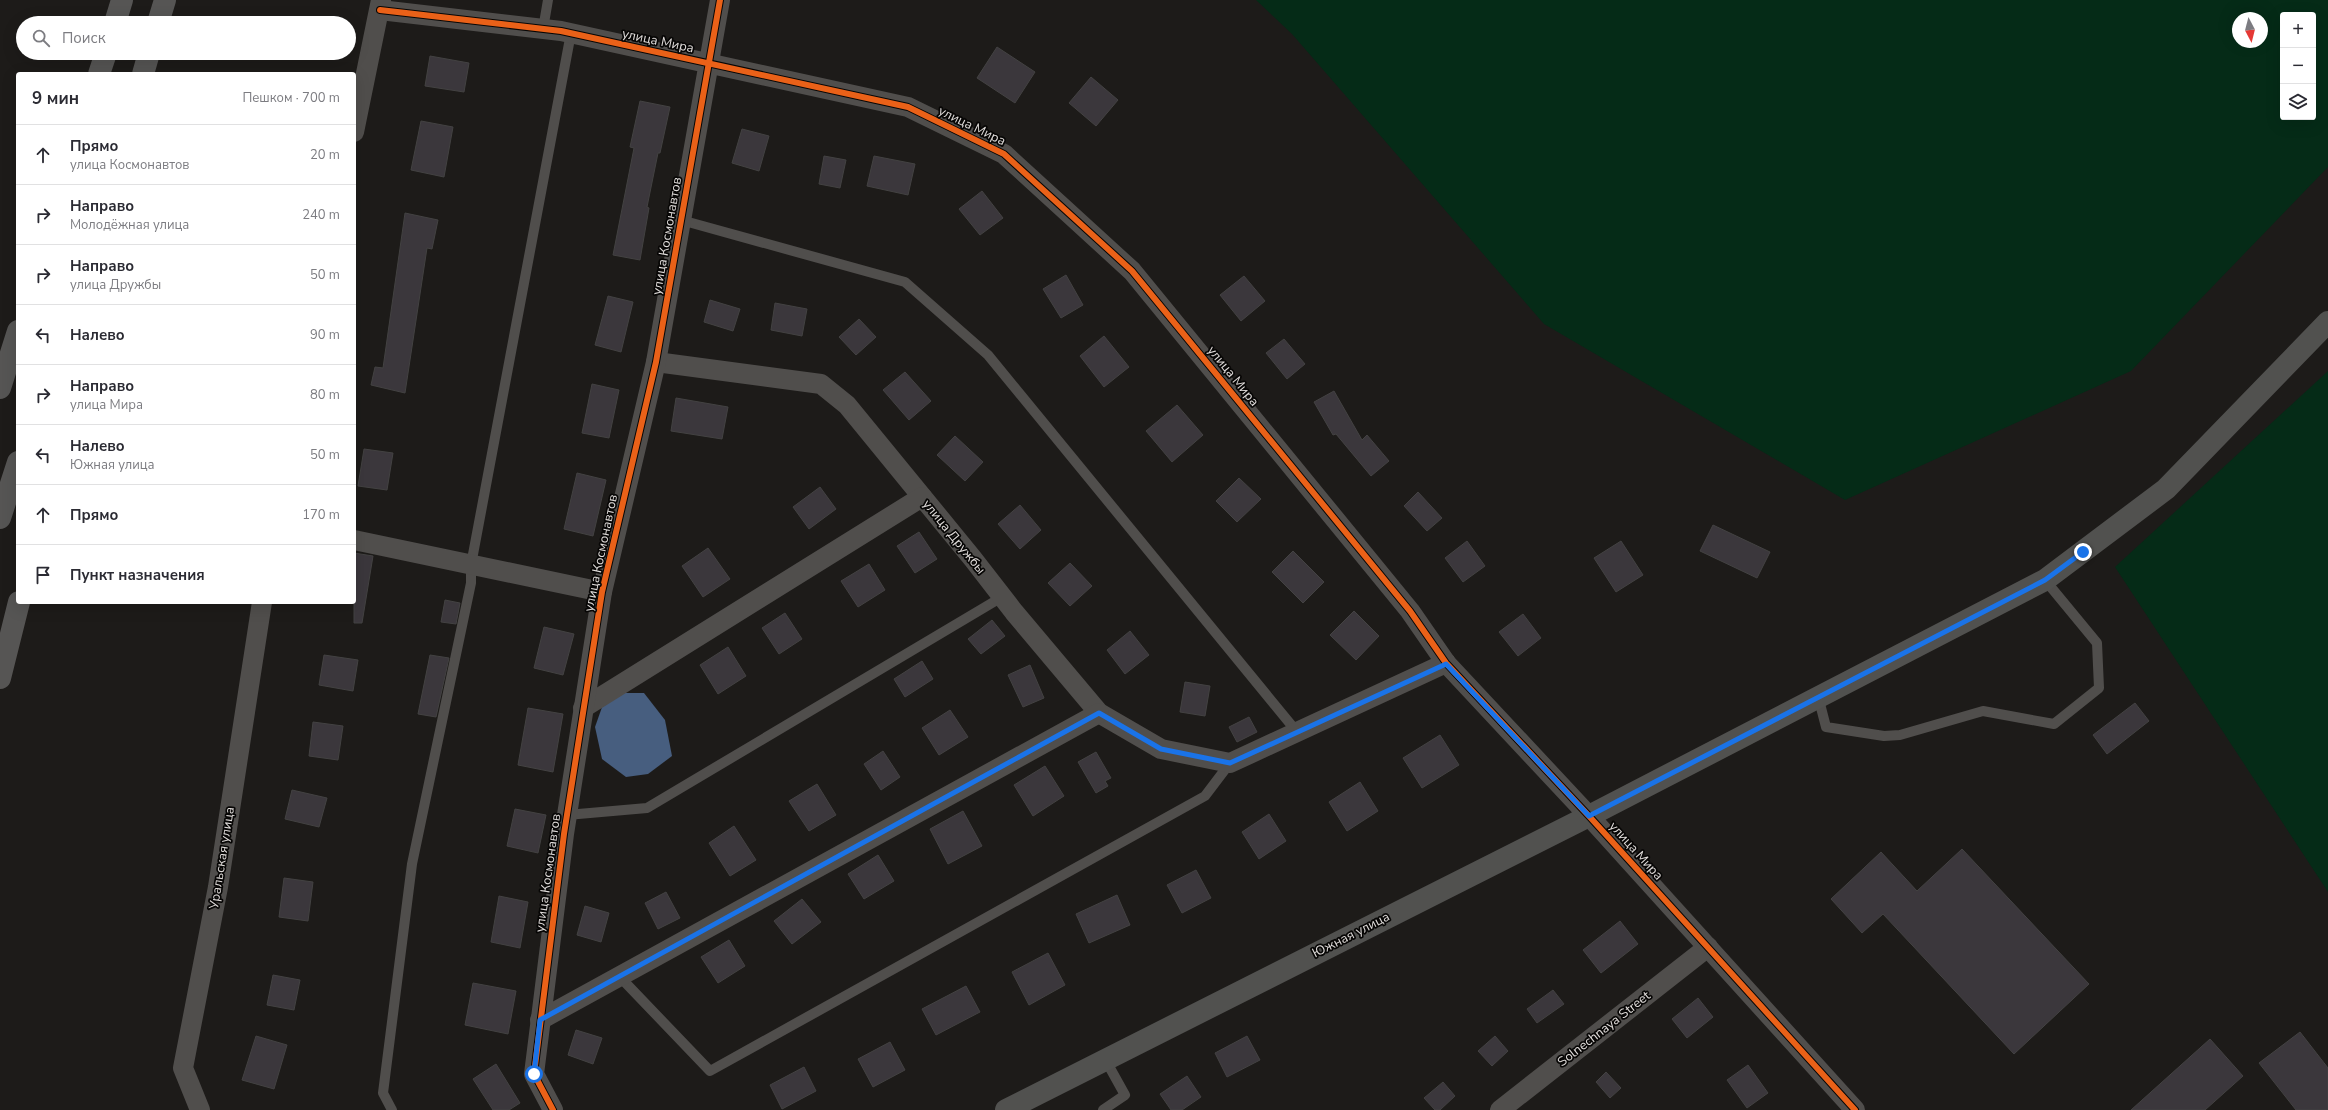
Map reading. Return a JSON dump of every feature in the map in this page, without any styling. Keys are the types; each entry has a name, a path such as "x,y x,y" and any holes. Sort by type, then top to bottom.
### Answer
{"highway":[{"path":"117,16 122,0"},
{"path":"160,16 165,0"},
{"path":"100,72 104,60"},
{"path":"0,388 16,337"},
{"path":"0,518 16,468"},
{"path":"0,678 18,604"}],"main road":[{"name":"Южная улица","path":"1006,1110 1589,816 1818,696 2045,580 2166,489 2328,322"}],"street":[{"name":"улица Космонавтов","path":"553,1110 534,1074 567,814 602,592 656,362 710,64 720,0"},
{"name":"улица Мира","path":"381,5 571,33 908,107 1004,154 1132,271 1410,611 1446,664 1589,816 1855,1110"},
{"path":"356,123 381,5"},
{"name":"улица Дружбы","path":"656,362 821,384 847,405 1002,597 1099,713 1161,749 1230,763"},
{"path":"583,708 922,497"},
{"path":"356,540 602,592"},
{"name":"Уральская улица","path":"200,1110 183,1068 218,887 262,604"},
{"path":"1230,763 1446,664"},
{"path":"540,1020 1099,713"},
{"name":"Solnechnaya Street","path":"1500,1110 1708,947"}],"lane":[{"path":"543,28 548,0"},
{"path":"392,1110 383,1093 412,864 471,583 471,565 571,33"},
{"path":"682,220 906,282 988,355 1297,732"},
{"path":"1818,696 1826,727 1884,736 1900,736 1982,711 2054,724 2099,688 2097,643 2045,580"},
{"path":"567,814 647,808 1002,597"},
{"path":"619,976 710,1071 1205,796 1230,763"},
{"path":"1102,1110 1125,1096 1105,1059"}],"green space":[{"path":"1256,0 2328,0 2328,167 2131,371 1845,500 1544,324 1292,34"},
{"path":"2328,371 2328,892 2115,567"}],"water":[{"path":"607,693 644,693 665,720 672,756 648,774 626,777 602,759 595,727"}],"building":[{"path":"997,47 1035,72 1015,103 977,78"},
{"path":"430,56 469,63 464,92 425,86"},
{"path":"1091,77 1118,100 1096,126 1069,103"},
{"path":"640,101 670,107 660,153 658,153 647,207 649,208 640,260 613,255 634,148 630,147"},
{"path":"421,121 453,127 444,177 411,170"},
{"path":"742,129 769,136 759,171 732,163"},
{"path":"824,156 846,160 840,188 819,184"},
{"path":"874,156 915,164 908,195 867,186"},
{"path":"982,191 1003,218 980,235 959,209"},
{"path":"405,213 438,220 432,249 427,248 405,393 371,385 375,367 383,368"},
{"path":"1066,275 1083,305 1061,318 1043,289"},
{"path":"1244,276 1265,301 1241,321 1220,295"},
{"path":"608,296 633,302 621,352 595,345"},
{"path":"710,300 740,309 733,331 704,322"},
{"path":"775,303 807,309 802,336 771,330"},
{"path":"859,319 876,337 856,355 839,337"},
{"path":"1104,336 1129,367 1104,387 1080,356"},
{"path":"1284,339 1305,364 1287,379 1266,353"},
{"path":"905,372 931,401 909,420 883,390"},
{"path":"592,384 619,390 609,438 582,433"},
{"path":"1334,391 1362,440 1367,435 1389,461 1371,476 1336,434 1333,435 1314,402"},
{"path":"676,398 728,407 722,439 671,431"},
{"path":"1177,405 1203,435 1172,462 1146,431"},
{"path":"955,436 983,462 965,481 937,455"},
{"path":"364,449 393,453 387,490 358,486"},
{"path":"577,473 606,480 593,536 564,529"},
{"path":"1239,478 1261,499 1237,522 1216,501"},
{"path":"820,487 836,509 809,529 793,507"},
{"path":"1418,492 1442,518 1427,531 1404,506"},
{"path":"1020,505 1041,530 1020,549 998,524"},
{"path":"1713,525 1770,552 1757,578 1700,551"},
{"path":"919,532 937,559 915,573 897,546"},
{"path":"1467,541 1485,566 1463,582 1445,558"},
{"path":"1621,541 1643,575 1616,592 1594,558"},
{"path":"708,548 730,579 703,597 682,566"},
{"path":"1293,551 1324,582 1303,603 1272,572"},
{"path":"356,553 373,556 362,623 354,623 354,604 356,604"},
{"path":"1070,563 1092,586 1070,606 1048,583"},
{"path":"869,564 885,590 858,607 841,581"},
{"path":"445,600 460,603 456,624 441,622"},
{"path":"1354,611 1379,636 1356,660 1330,635"},
{"path":"785,613 802,639 779,654 762,628"},
{"path":"1523,614 1541,638 1518,656 1499,632"},
{"path":"992,620 1005,636 981,654 968,639"},
{"path":"544,627 574,634 563,675 534,668"},
{"path":"1130,631 1149,655 1125,674 1107,650"},
{"path":"728,647 746,676 718,694 700,665"},
{"path":"324,655 358,660 353,691 319,685"},
{"path":"430,655 449,658 436,717 418,714"},
{"path":"922,661 933,679 905,697 894,679"},
{"path":"1030,665 1044,698 1023,707 1008,675"},
{"path":"1185,682 1210,686 1205,716 1180,712"},
{"path":"2135,703 2149,721 2107,754 2093,735"},
{"path":"528,708 563,714 553,772 518,765"},
{"path":"950,710 968,737 939,755 922,728"},
{"path":"1249,717 1257,732 1237,742 1229,727"},
{"path":"313,722 343,726 338,760 309,756"},
{"path":"1440,735 1459,765 1422,788 1403,758"},
{"path":"883,751 900,777 881,790 864,764"},
{"path":"1096,752 1111,778 1105,781 1108,786 1096,793 1078,762"},
{"path":"1045,766 1064,796 1033,816 1014,785"},
{"path":"1360,782 1378,811 1347,831 1329,802"},
{"path":"817,784 836,815 809,831 789,801"},
{"path":"292,790 327,798 319,827 285,819"},
{"path":"515,809 546,815 538,853 507,846"},
{"path":"963,811 982,846 948,864 930,829"},
{"path":"1269,814 1286,841 1259,859 1242,832"},
{"path":"734,826 756,860 730,876 709,843"},
{"path":"1962,849 2089,984 2014,1054 1883,914 1862,933 1831,899 1881,852 1917,891"},
{"path":"878,855 894,881 864,899 848,874"},
{"path":"1196,870 1211,898 1182,913 1167,885"},
{"path":"284,878 313,882 308,921 279,917"},
{"path":"666,892 680,918 658,929 645,903"},
{"path":"1117,895 1130,925 1089,943 1076,914"},
{"path":"499,896 528,902 520,948 491,942"},
{"path":"802,899 821,922 792,944 774,921"},
{"path":"585,906 609,913 601,942 577,935"},
{"path":"1620,921 1638,944 1601,973 1583,950"},
{"path":"729,940 745,966 718,983 701,957"},
{"path":"1048,953 1065,985 1029,1005 1012,972"},
{"path":"273,975 300,980 294,1010 267,1005"},
{"path":"473,983 516,991 508,1034 465,1025"},
{"path":"966,986 980,1012 936,1035 922,1009"},
{"path":"1553,990 1564,1004 1537,1023 1527,1009"},
{"path":"1698,998 1713,1017 1687,1038 1672,1019"},
{"path":"576,1030 602,1038 593,1064 568,1055"},
{"path":"2300,1032 2328,1068 2328,1110 2296,1110 2259,1063"},
{"path":"256,1036 287,1045 274,1089 242,1080"},
{"path":"1247,1036 1260,1060 1227,1077 1215,1053"},
{"path":"1495,1036 1508,1051 1492,1066 1478,1051"},
{"path":"2210,1039 2243,1076 2205,1110 2131,1110"},
{"path":"890,1042 905,1070 873,1087 858,1059"},
{"path":"496,1064 520,1103 509,1110 493,1110 473,1079"},
{"path":"1748,1065 1768,1093 1747,1108 1727,1080"},
{"path":"804,1067 816,1091 782,1109 770,1085"},
{"path":"1606,1072 1621,1088 1610,1098 1596,1082"},
{"path":"1187,1076 1201,1097 1182,1110 1171,1110 1160,1094"},
{"path":"1443,1082 1455,1096 1440,1110 1435,1110 1424,1098"}],"cycle path":[{"path":"553,1110 534,1074 564,834 602,592 656,362 720,0"},
{"path":"380,10 561,31 908,107 1004,154 1132,271 1410,611 1446,663 1589,816 1855,1110"}],"route":[{"path":"534,1074 540,1020 1099,713 1161,749 1230,763 1446,664 1589,816 1818,696 2045,580 2083,552"}]}
